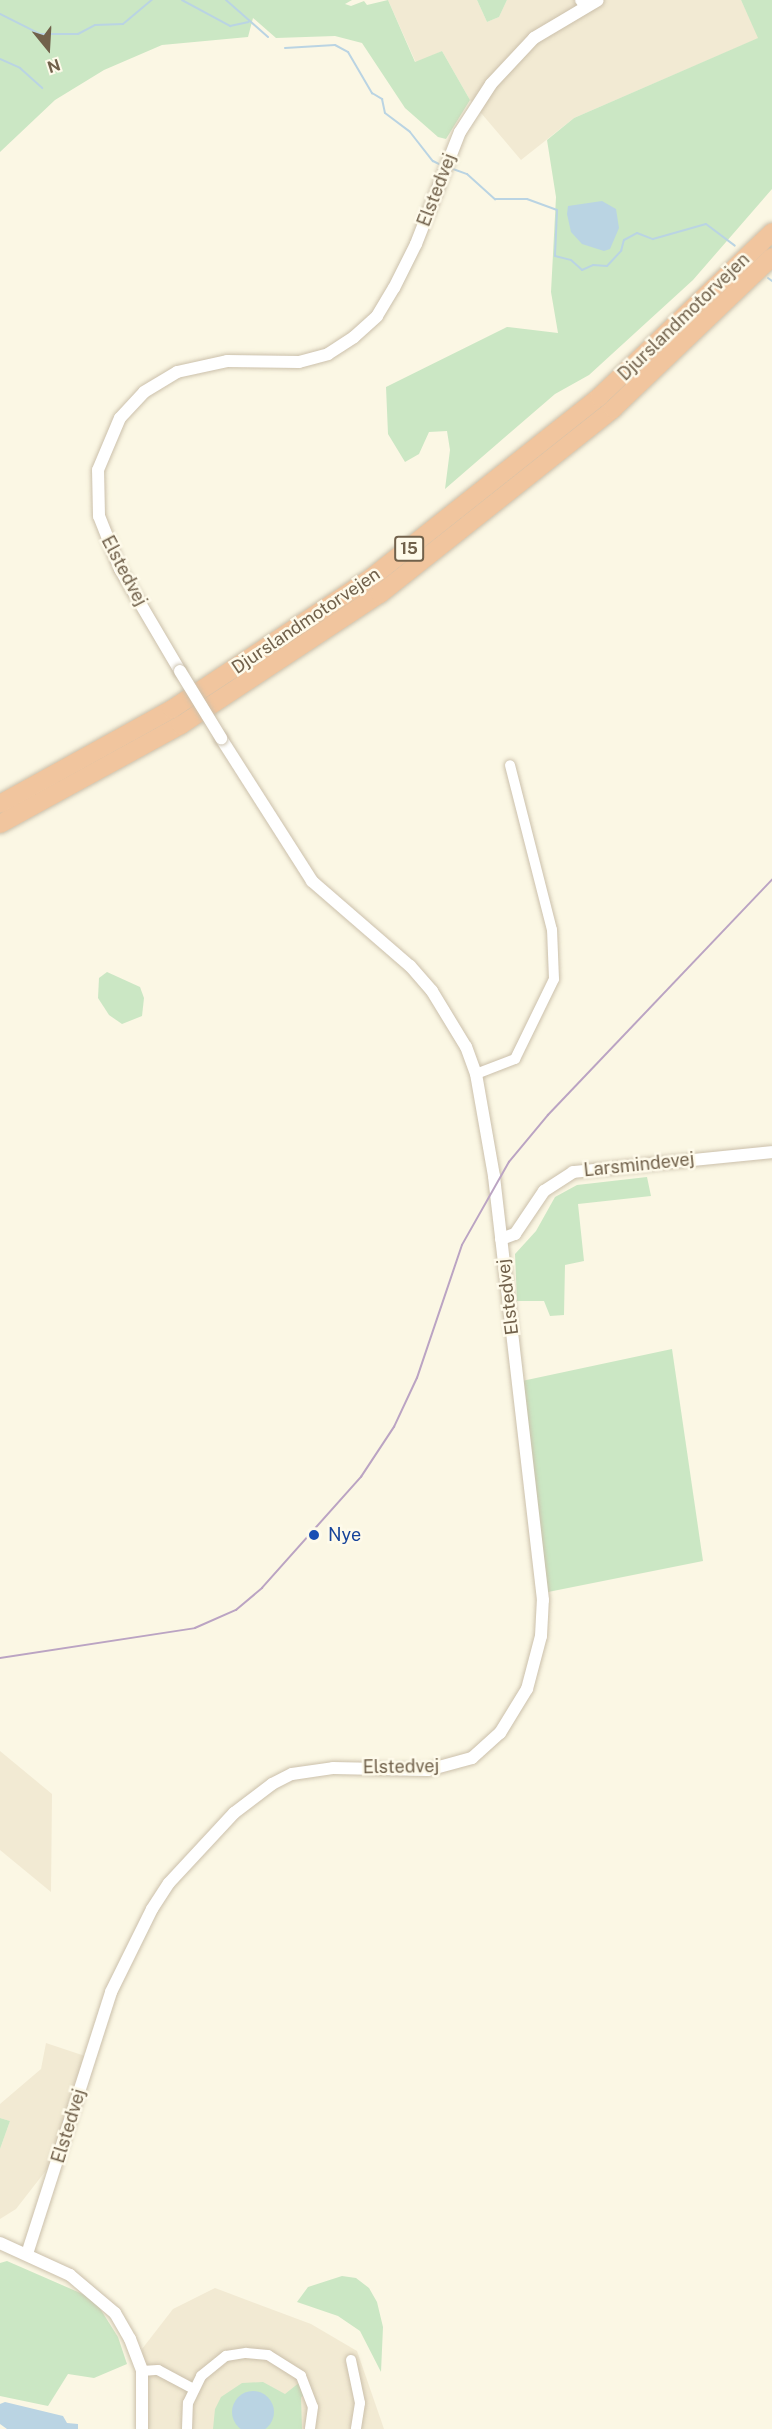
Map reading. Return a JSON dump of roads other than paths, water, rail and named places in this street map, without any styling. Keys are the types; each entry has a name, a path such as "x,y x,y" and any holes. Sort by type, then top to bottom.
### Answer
{"highway":[{"name":"Djurslandmotorvejen","path":"0,804 172,709 372,577 599,397 772,232"},
{"name":"Djurslandmotorvejen","path":"0,824 181,725 380,594 613,409 772,257"}],"street":[{"name":"Elstedvej","path":"27,2254 111,1992 152,1909 169,1883 234,1813 272,1784 313,1769 428,1770 457,1765 479,1752 500,1733 527,1689 536,1664 543,1600 488,1127 476,1074 466,1047 432,991 410,966 312,881 221,738 115,561 99,516 98,470 120,418 144,392 177,372 227,361 299,362 328,354 354,337 377,316 401,276 460,132 474,107 534,38 582,4 598,0"},
{"path":"476,1074 515,1059 554,979 552,930 510,765"},
{"name":"Larsmindevej","path":"501,1239 510,1238 520,1230 544,1191 573,1172 772,1152"},
{"path":"0,2243 70,2275 115,2313 130,2339 142,2371 142,2429"},
{"path":"187,2429 192,2388 213,2363 226,2356 268,2355 288,2364 306,2384 313,2407 310,2429"},
{"path":"351,2360 360,2403 356,2429"},
{"path":"142,2371 158,2370 192,2388"}],"water":[{"path":"602,201 616,209 619,228 610,249 604,251 582,244 571,232 567,214 568,206"},
{"path":"253,2391 261,2392 268,2397 273,2404 273,2420 268,2427 261,2432 253,2433 245,2432 238,2427 233,2420 232,2412 233,2404 238,2397 245,2392"},
{"path":"5,2402 63,2416 67,2423 78,2424 78,2429 7,2429 0,2424 0,2404"}],"waterway":[{"path":"0,14 40,34 78,34 95,25 123,24 152,0"},
{"path":"182,0 230,26 249,22"},
{"path":"226,0 268,37"},
{"path":"285,48 335,45 348,52 372,93 382,99 385,113 410,132 433,161 441,165"},
{"path":"0,59 20,68 42,88"},
{"path":"453,169 467,174 495,199 527,199 557,210 555,256 571,260 582,270 593,265 607,266 621,251 624,240 637,233 653,239 706,224 735,246"},
{"path":"768,278 772,281"}],"tram line":[{"path":"0,1658 195,1628 236,1610 262,1588 361,1477 394,1427 417,1378 462,1245 509,1162 548,1115 772,880"}],"place":[{"name":"Nye","path":"314,1535"}]}
